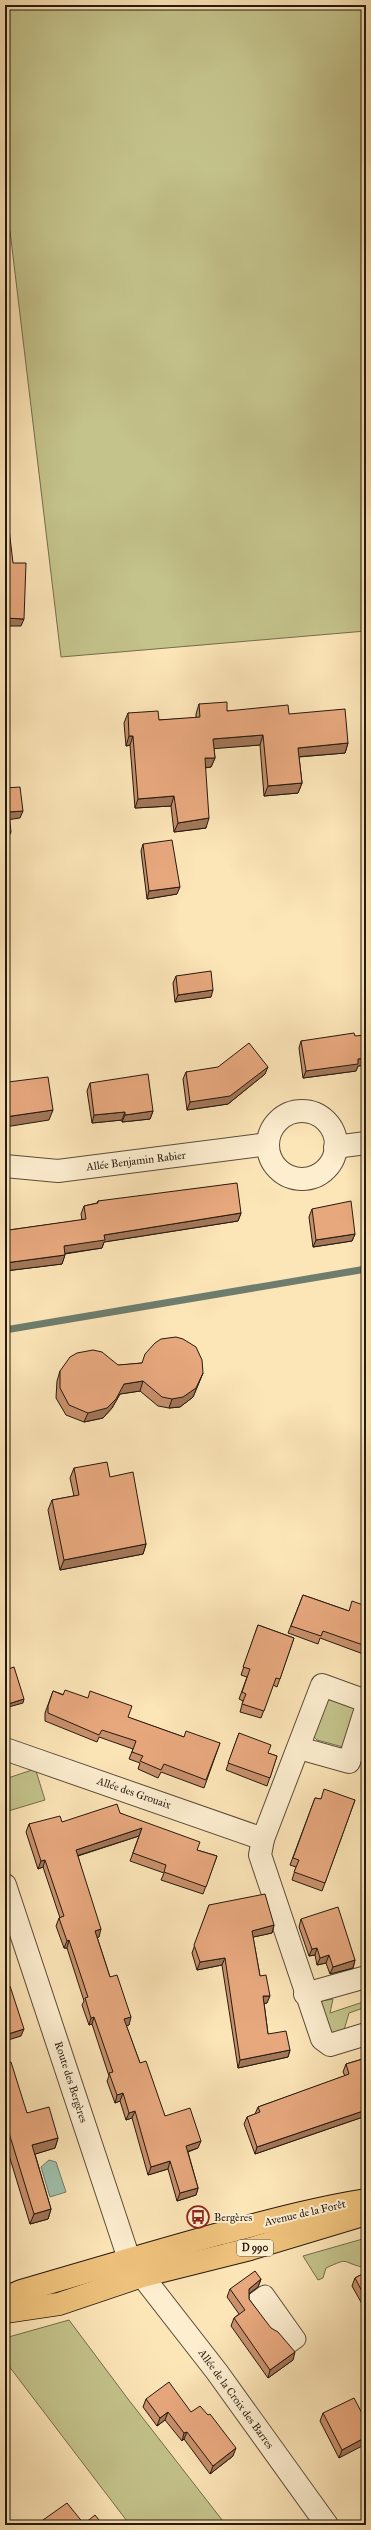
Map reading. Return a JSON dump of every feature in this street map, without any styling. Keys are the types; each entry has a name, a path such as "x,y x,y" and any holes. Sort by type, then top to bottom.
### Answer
{"main road":[{"name":"Avenue de la Forêt","path":"136,2267 330,2206 366,2200"},
{"name":"Avenue de la Forêt","path":"136,2267 250,2249 366,2214"},
{"name":"D 990","path":"5,2298 21,2291 136,2267"},
{"name":"D 990","path":"5,2312 59,2304 136,2267"}],"street":[{"path":"304,1111 317,1115 328,1124 335,1137 335,1147 330,1164 320,1174 307,1179 293,1178 280,1172 271,1160 268,1144 270,1133 278,1121 290,1113 304,1111"},
{"path":"335,1147 366,1143"},
{"name":"Allée Benjamin Rabier","path":"5,1166 58,1171 268,1144"},
{"path":"366,1701 322,1685 263,1839 260,1855 305,1994 322,2040 330,2045 366,2034"},
{"path":"299,1748 349,1762 366,1708"},
{"name":"Allée des Grouaix","path":"5,1749 263,1839"},
{"name":"Route des Bergères","path":"5,1886 136,2267"},
{"path":"305,1994 366,1977"},
{"name":"Allée de la Croix des Barres","path":"136,2267 217,2372 327,2525"}],"shaded area":[{"path":"5,5 366,5 366,631 61,657 10,231 5,232"},
{"path":"332,1696 356,1708 343,1747 317,1740 313,1736 321,1704"},
{"path":"32,1770 36,1771 45,1800 5,1812 5,1779"},
{"path":"333,1999 330,2013 366,2001 366,2007 349,2013 344,2030 333,2033 326,2031 319,2008 322,2001"},
{"path":"49,2160 56,2162 66,2192 50,2197 41,2167"},
{"path":"366,2238 366,2261 362,2267 345,2262 339,2262 326,2268 323,2278 318,2280 303,2256"},
{"path":"69,2320 226,2525 130,2525 5,2361 5,2338"}],"building":[{"path":"5,495 13,563 26,563 24,619 5,618"},
{"path":"227,702 227,711 288,705 289,714 345,709 348,743 298,748 302,783 268,786 263,735 213,739 215,758 205,758 209,818 178,823 174,796 138,799 133,736 129,736 128,713 158,711 159,720 200,717 199,704"},
{"path":"20,787 23,811 9,812 11,832 5,832 5,788"},
{"path":"172,840 180,887 149,891 143,844"},
{"path":"211,971 213,990 178,995 176,976"},
{"path":"354,1033 355,1036 365,1035 366,1058 358,1059 358,1064 306,1071 301,1041"},
{"path":"249,1043 268,1067 230,1096 190,1102 186,1072 218,1067"},
{"path":"148,1074 153,1111 125,1115 125,1112 94,1115 90,1083"},
{"path":"48,1077 53,1110 5,1117 5,1081 8,1082"},
{"path":"237,1183 241,1213 104,1235 105,1240 64,1246 65,1255 5,1263 5,1203 9,1230 86,1219 84,1206 98,1203 98,1201"},
{"path":"351,1201 355,1234 316,1240 312,1209"},
{"path":"176,1337 183,1339 196,1347 202,1360 203,1373 196,1388 183,1397 172,1399 162,1397 143,1381 124,1384 116,1399 107,1408 88,1413 69,1405 60,1388 60,1371 70,1357 77,1353 93,1350 102,1352 118,1365 142,1363 145,1354 155,1343 161,1339"},
{"path":"107,1462 110,1477 133,1472 146,1544 64,1560 52,1500 79,1495 74,1468"},
{"path":"303,1595 349,1611 352,1601 366,1606 366,1646 323,1631 321,1636 291,1626"},
{"path":"258,1625 294,1638 280,1679 276,1678 264,1711 242,1704 246,1694 242,1692 250,1669 243,1667"},
{"path":"14,1667 24,1699 5,1705 5,1670"},
{"path":"65,1690 88,1698 90,1691 132,1706 128,1717 184,1737 186,1731 220,1743 206,1780 164,1764 161,1770 140,1761 143,1756 132,1752 136,1741 102,1730 99,1735 48,1713 48,1706 53,1691 63,1695"},
{"path":"239,1733 271,1745 268,1753 277,1756 270,1778 228,1763"},
{"path":"324,1789 355,1800 325,1883 294,1872 299,1860 293,1858 315,1798 321,1799"},
{"path":"117,1804 120,1813 200,1842 197,1850 217,1856 206,1887 164,1872 166,1865 133,1853 142,1828 76,1850 101,1929 95,1931 110,1977 117,1975 131,2017 124,2019 140,2063 146,2061 165,2116 190,2108 201,2141 186,2146 198,2188 180,2193 170,2161 151,2167 135,2111 129,2113 123,2093 117,2095 109,2073 113,2072 94,2017 91,2018 85,1998 88,1997 69,1940 67,1941 59,1918 64,1916 45,1860 41,1861 29,1824 60,1816 62,1822"},
{"path":"265,1894 274,1925 252,1931 260,1976 266,1975 270,1996 263,1996 268,2034 286,2031 290,2050 240,2060 225,1958 200,1962 194,1945 209,1905"},
{"path":"338,1907 355,1960 333,1967 329,1955 320,1958 317,1948 312,1949 301,1919"},
{"path":"10,1986 24,2029 5,2035 5,1987"},
{"path":"366,2058 366,2110 257,2147 247,2117 260,2112 258,2107 349,2074 346,2064"},
{"path":"11,2062 27,2113 49,2107 58,2138 32,2145 51,2209 34,2214 5,2120 5,2064"},
{"path":"255,2271 261,2279 249,2289 249,2299 271,2328 278,2332 295,2352 270,2370 234,2318 245,2310 230,2289"},
{"path":"366,2272 366,2299 355,2278"},
{"path":"169,2382 191,2412 200,2406 208,2415 210,2414 236,2448 213,2466 187,2432 184,2433 168,2412 160,2418 146,2399"},
{"path":"354,2398 366,2421 366,2437 342,2450 323,2413"},
{"path":"67,2503 84,2524 95,2515 103,2525 47,2525 43,2520"}],"waterway":[{"path":"5,1330 366,1269"}],"place":[{"name":"Bergères","path":"198,2217"}]}
